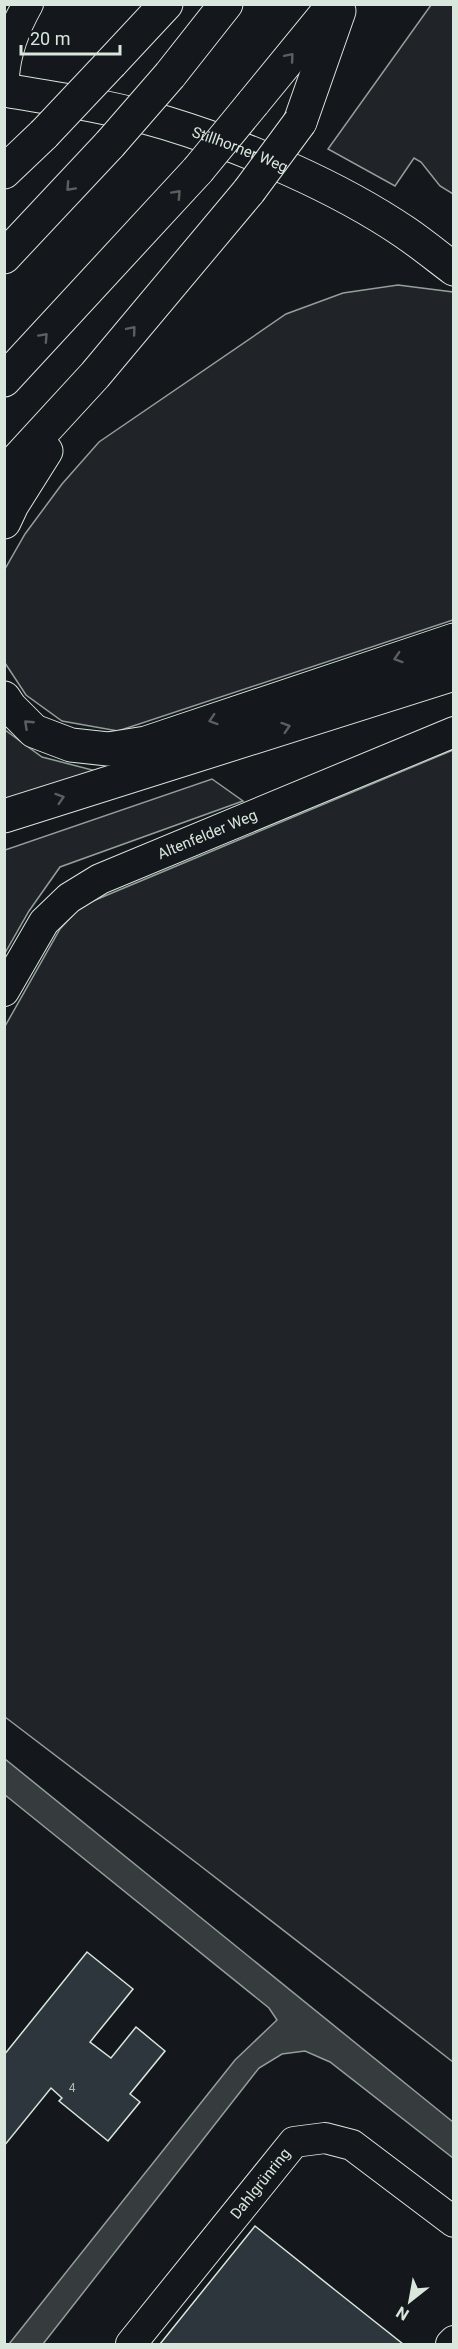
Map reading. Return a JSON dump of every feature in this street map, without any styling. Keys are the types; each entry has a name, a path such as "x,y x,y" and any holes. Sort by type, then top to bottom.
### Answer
{"main road":[{"path":"4,172 44,134 166,4"},
{"path":"4,258 110,144 170,75 226,4"},
{"path":"4,380 198,171 334,4"},
{"path":"4,474 95,375 249,191 300,122 341,4"},
{"name":"Stillhorner Weg","path":"4,90 91,105 164,122 216,139 280,165 339,194 405,232 453,269"},
{"path":"4,522 12,505 95,375"},
{"path":"4,698 34,730 71,745 108,749 146,742 453,640"},
{"path":"4,816 453,674"}],"street":[{"path":"4,76 6,56 18,23 28,4"},
{"name":"Altenfelder Weg","path":"4,991 44,922 69,898 100,879 453,732"},
{"name":"Dahlgrünring","path":"131,2344 294,2142 325,2138 352,2145 453,2222"}],"shaded area":[{"path":"431,5 453,5 453,194 440,186 421,162 414,158 395,186 328,149"},
{"path":"398,285 453,292 453,620 118,731 62,721 26,695 5,663 5,569 25,534 62,484 99,442 286,314 343,293"},
{"path":"5,730 42,757 100,772 5,801"},
{"path":"453,750 453,2062 5,1717 4,1028 60,929 81,906"},
{"path":"212,779 243,801 60,867 29,911 5,953 5,850"},
{"path":"5,1759 453,2122 453,2158 330,2062 305,2051 282,2054 259,2068 43,2344 9,2344 235,2060 277,2020 269,2008 5,1795"}],"building":[{"path":"87,1952 133,1989 90,2042 111,2058 136,2027 165,2051 130,2094 140,2102 108,2141 59,2101 62,2098 51,2088 4,2146 4,2055"},
{"path":"255,2226 335,2290 403,2344 160,2344"}]}
